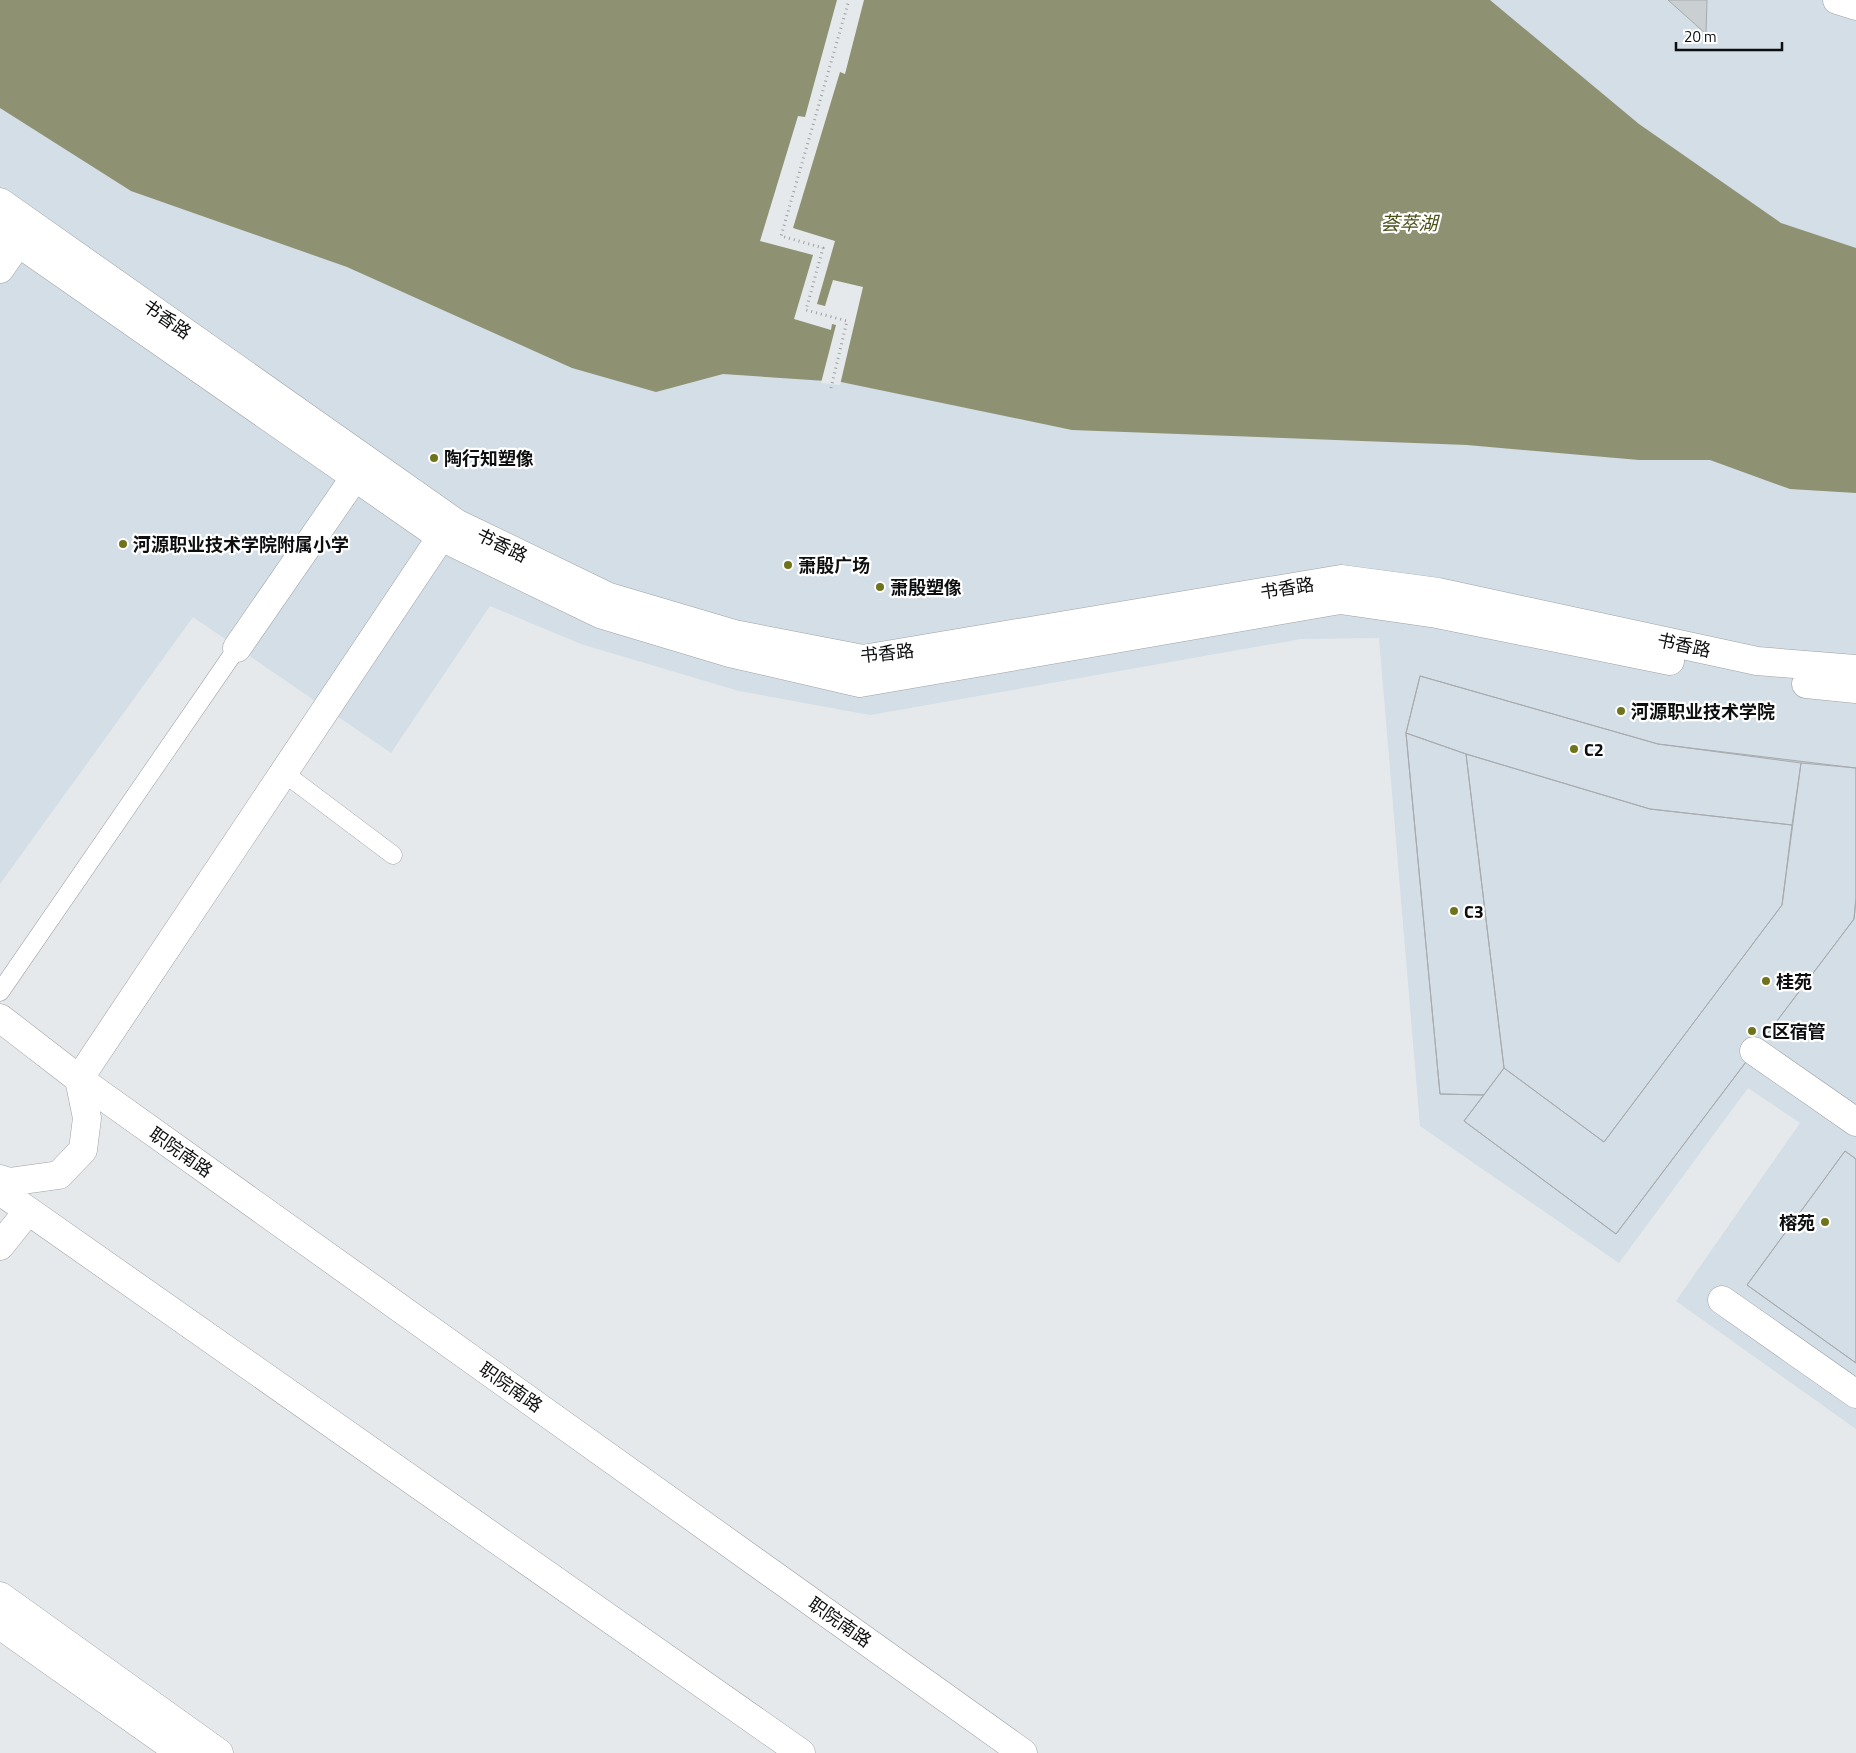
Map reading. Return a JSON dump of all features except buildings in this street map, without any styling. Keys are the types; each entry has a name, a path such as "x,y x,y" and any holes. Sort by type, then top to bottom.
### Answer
{"street":[{"path":"1837,0 1856,6"},
{"name":"书香路","path":"0,202 17,232 355,477 442,537 600,614 730,653 860,683 1340,600 1438,614 1758,679 1856,689"},
{"path":"0,268 17,232"},
{"name":"书香路","path":"17,232 456,523 609,597 734,634 863,659 1341,579 1438,592 1757,661 1856,669"},
{"path":"237,648 355,477"},
{"path":"0,1246 9,1182 58,1175 83,1150 87,1118 78,1079 442,537"},
{"name":"职院南路","path":"0,1018 78,1079 1023,1753"},
{"path":"1754,1051 1856,1122"},
{"path":"7,1197 801,1753"},
{"path":"1722,1300 1856,1394"},
{"path":"0,1596 219,1753"},
{"path":"0,1625 181,1753"}],"lane":[{"path":"0,992 237,648"},
{"path":"284,773 393,855"}],"path":[{"path":"831,388 847,321 806,310 823,248 781,236 849,0"}],"shaded area":[{"name":"河源职业技术学院","path":"0,0 1856,0 1856,1429 1676,1301 1800,1123 1748,1088 1619,1263 1420,1126 1379,638 1301,639 870,715 739,691 581,644 490,606 391,753 193,617 0,884"}],"water":[{"name":"荟萃湖","path":"0,0 1490,0 1639,124 1781,223 1856,248 1856,493 1790,489 1710,460 1639,460 1467,445 1072,430 841,382 723,374 656,392 572,368 347,267 131,191 0,108"}],"pier":[{"path":"837,0 864,0 845,74 840,72 793,228 835,241 817,304 825,306 833,280 863,287 840,385 821,383 836,325 832,324 831,330 794,319 813,255 760,241 798,116 805,117"}],"place":[{"name":"陶行知塑像","path":"434,458"},
{"name":"河源职业技术学院附属小学","path":"123,544"},
{"name":"萧殷广场","path":"788,565"},
{"name":"萧殷塑像","path":"880,587"},
{"name":"河源职业技术学院","path":"1621,711"},
{"name":"C2","path":"1574,749"},
{"name":"C3","path":"1454,911"},
{"name":"桂苑","path":"1766,981"},
{"name":"C区宿管","path":"1752,1031"},
{"name":"榕苑","path":"1825,1222"}]}
